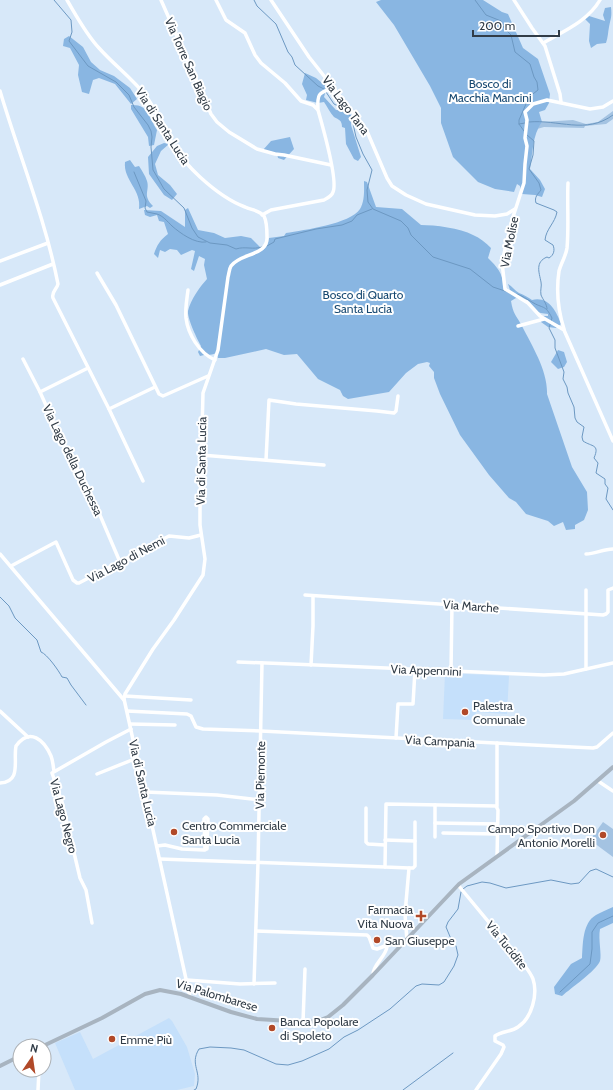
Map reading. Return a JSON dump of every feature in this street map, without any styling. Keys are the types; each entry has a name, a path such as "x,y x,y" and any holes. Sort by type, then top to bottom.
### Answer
{"main road":[{"name":"Via Palombarese","path":"52,1042 102,1018 149,993 168,991 190,997 226,1011 266,1020 303,1022 320,1020 332,1015 459,887 496,857 574,801 613,767"},
{"path":"0,1066 12,1060"}],"street":[{"name":"Via di Santa Lucia","path":"67,0 96,45 127,74 146,97 156,112 175,148 191,168 230,199 242,206 262,214 266,223 266,246 235,262 230,268 218,350 203,393 200,514 204,559 203,574 152,649 124,698 190,997"},
{"name":"Via Torre San Biagio","path":"161,0 211,114 217,122 258,150 331,165"},
{"path":"216,0 227,21 239,27 245,33 255,55 262,64 283,82 301,101 313,105 318,110"},
{"name":"Via Lago Tana","path":"271,0 331,88 367,132 386,178 398,190 410,197 428,204 475,215 495,216 507,214 516,209"},
{"path":"514,0 543,43 560,94 561,102 593,109 603,107 613,101"},
{"path":"543,43 581,21 592,11 600,0"},
{"path":"262,214 270,210 317,202 328,198 332,194 334,181 318,110 318,96 323,91 331,88"},
{"path":"0,91 28,176 58,282 56,289 52,294 52,298 109,409 143,481"},
{"name":"Via Molise","path":"561,102 547,100 530,106 525,112 527,122 525,138 528,146 524,169 524,183 502,264 505,288 528,303 537,314 544,319 564,330"},
{"path":"568,183 567,248 559,270 559,307 564,330 613,441"},
{"path":"0,261 48,243"},
{"path":"0,286 53,264"},
{"path":"97,273 119,311 159,394 163,396 208,376"},
{"path":"188,290 186,315 189,329 202,352 215,360"},
{"path":"518,326 544,319"},
{"name":"Via Lago della Duchessa","path":"23,359 40,392 67,452 88,487 120,562"},
{"path":"40,392 88,368"},
{"path":"109,409 155,387"},
{"path":"266,460 269,400 394,413 396,411 398,396"},
{"path":"201,455 324,465"},
{"name":"Via Lago di Nemi","path":"11,566 56,542 73,580 76,583 81,583 169,536 186,538 201,535"},
{"path":"586,554 606,549 613,549"},
{"path":"0,554 124,698 191,700"},
{"name":"Via Marche","path":"305,595 603,615 607,614 608,609 607,590 609,588 613,588"},
{"path":"586,590 586,669"},
{"path":"311,665 313,596"},
{"path":"451,670 452,604"},
{"name":"Via Appennini","path":"238,662 415,670 451,670 549,677 613,663"},
{"name":"Via Piemonte","path":"254,984 260,800 262,663"},
{"path":"396,738 398,704 413,704 415,670"},
{"path":"0,711 28,736 35,737 46,747 52,757 54,771"},
{"name":"Via Campania","path":"127,711 188,714 195,726 200,729 595,748 613,733"},
{"path":"130,724 175,725"},
{"name":"Via Lago Negro","path":"92,923 86,890 80,878 62,802 52,774 54,771 131,729"},
{"path":"0,783 9,781 13,776 16,768 16,746 28,736"},
{"path":"496,857 497,743"},
{"path":"97,774 137,758"},
{"path":"598,781 613,791"},
{"path":"145,792 206,795 260,800"},
{"path":"385,867 386,804 497,806"},
{"path":"435,805 435,837"},
{"path":"366,808 366,842 368,844 385,845"},
{"path":"206,817 208,819 208,848 205,850 204,818 206,817"},
{"path":"160,859 413,868 415,866 415,822"},
{"path":"435,823 497,824"},
{"path":"443,833 497,834"},
{"path":"385,840 415,841"},
{"path":"157,846 165,845 182,849 205,850"},
{"path":"407,941 405,918 409,868"},
{"name":"Via Tucidite","path":"459,887 525,966 533,979 534,988 533,1005 527,1018 522,1024 514,1029 498,1033 495,1036 495,1041 504,1047 501,1054 476,1090"},
{"path":"256,931 367,935 374,949 385,946 387,947 383,956 374,968 373,975"},
{"path":"303,1022 306,969"},
{"path":"187,980 238,984 275,983"},
{"path":"38,1090 39,1078"}],"shaded area":[{"path":"613,111 613,119 606,124 585,126 584,128 544,127 537,129 542,122 573,120 586,124 598,122"},
{"path":"445,673 509,676 507,714 476,712 475,720 443,719"},
{"name":"Campo Sportivo Don Antonio Morelli","path":"603,822 613,829 613,857 590,840"},
{"path":"169,1018 187,1047 195,1074 194,1086 177,1090 75,1090 55,1043 80,1032 93,1059"}],"green space":[{"name":"Bosco di Macchia Mancini","path":"381,0 483,0 508,14 523,48 538,59 550,94 549,103 545,110 539,112 542,122 536,133 533,144 530,169 540,180 545,189 542,197 522,194 520,186 517,184 514,192 495,189 478,182 453,157 441,123 441,108 430,86 394,25 376,2"},
{"path":"611,7 611,17 606,43 597,44 591,48 589,41 590,24 585,19 589,16 605,21 603,15 605,8"},
{"path":"69,36 83,47 91,62 100,70 114,76 130,88 137,99 131,104 115,84 99,78 93,80 89,94 82,92 78,75 79,65 70,48 63,46 64,39"},
{"path":"305,73 316,78 327,87 324,97 336,110 348,111 352,117 351,125 361,157 358,161 354,159 346,144 345,128 342,127 341,122 334,117 324,102 318,103 306,100 307,95 302,84"},
{"path":"131,105 142,107 148,113 157,130 154,145 149,146 148,137 131,109"},
{"path":"290,137 294,149 284,160 278,158 277,153 263,150 271,141"},
{"path":"164,143 169,144 161,151 155,164 158,175 170,185 177,194 172,200 164,195 149,174 148,157 157,146"},
{"path":"130,160 135,167 139,166 146,179 148,184 147,196 153,206 150,208 147,206 139,209 138,196 125,168 125,162"},
{"name":"Bosco di Quarto Santa Lucia","path":"364,181 367,182 376,207 402,209 421,225 440,226 455,229 476,236 485,242 491,248 488,258 499,270 502,277 503,286 510,290 508,284 532,300 538,299 547,302 554,309 561,324 556,328 548,327 541,322 542,316 548,316 548,314 535,311 531,307 528,300 516,298 511,301 514,312 535,350 545,376 547,394 572,467 587,492 588,510 584,520 575,525 575,529 566,530 563,522 554,526 548,521 526,514 516,502 509,498 489,475 460,435 440,394 434,378 434,372 429,366 430,363 427,362 418,364 406,373 389,392 348,399 343,396 340,390 318,379 297,354 284,355 266,349 225,358 218,358 216,353 200,356 198,352 201,346 195,334 188,311 191,302 207,279 204,265 205,259 199,256 194,271 191,269 195,251 192,250 181,255 177,250 170,249 165,252 160,250 158,258 154,254 156,248 168,234 164,222 159,221 157,215 150,217 145,215 144,210 161,211 185,227 185,210 188,208 198,230 214,233 225,238 241,236 251,238 263,250 267,246 269,238 284,236 286,233 326,226 347,219 355,214 360,209 363,202"},
{"path":"558,350 564,352 567,362 564,367 558,369 551,362"},
{"path":"613,907 613,923 600,929 600,961 598,965 562,996 555,994 554,987 571,964 582,958 584,935 588,923 596,915"}],"waterway":[{"path":"54,0 71,20 72,32 69,41 88,66 116,82 129,95 134,107 148,125 152,137 151,147 153,170 164,189 184,208 192,228 198,237 210,243 227,245 236,249 262,247"},
{"path":"254,0 257,6 276,24 295,65 318,86 324,89"},
{"path":"475,0 486,15 501,21 504,28 511,35 515,52 530,64 537,82 538,90 529,97 519,120 519,124 524,131"},
{"path":"326,92 334,104 346,110 352,119 356,137 372,170 367,190 368,202 373,209 401,221 408,228 411,235 433,257 470,269 493,287 508,292"},
{"path":"529,122 582,125 603,121 613,115"},
{"path":"519,124 525,123"},
{"path":"527,135 534,141 533,155 529,169 539,183 541,190 536,197 536,203 557,212 545,240 553,245 554,252 551,257 543,259 539,264 541,295 547,309"},
{"path":"134,172 146,201 145,208 147,212 161,216 183,235 197,241 206,242"},
{"path":"267,246 274,242 275,239 316,229 342,225 352,221 357,215 372,209"},
{"path":"517,294 544,307 552,318 549,328 555,340 555,348 564,372 563,379 574,407 575,418 577,422 584,427 582,437 583,441 596,448 594,458 598,463 596,473 605,479 605,484 608,488 606,499 613,510"},
{"path":"0,597 9,606 15,618 37,640 41,652 44,653 56,667 62,677 67,678 86,705"},
{"path":"463,889 467,886 482,882 506,888 551,880 571,884 579,883 590,871 596,869 613,877"},
{"path":"194,1090 196,1089 198,1083 195,1060 199,1049 210,1047 244,1050 276,1064 288,1065 302,1061 329,1049 344,1037 358,1030 390,1009 416,986 422,984 439,985 444,982 454,966 458,955 456,946 446,927 458,909 461,892"},
{"path":"560,992 590,964 592,932 598,923 613,916"},
{"path":"403,1090 453,1053"}],"place":[{"name":"Palestra Comunale","path":"465,712"},
{"name":"Centro Commerciale Santa Lucia","path":"174,832"},
{"name":"Campo Sportivo Don Antonio Morelli","path":"603,835"},
{"name":"Farmacia Vita Nuova","path":"421,916"},
{"name":"San Giuseppe","path":"377,940"},
{"name":"Banca Popolare di Spoleto","path":"272,1028"},
{"name":"Emme Più","path":"112,1039"}]}
